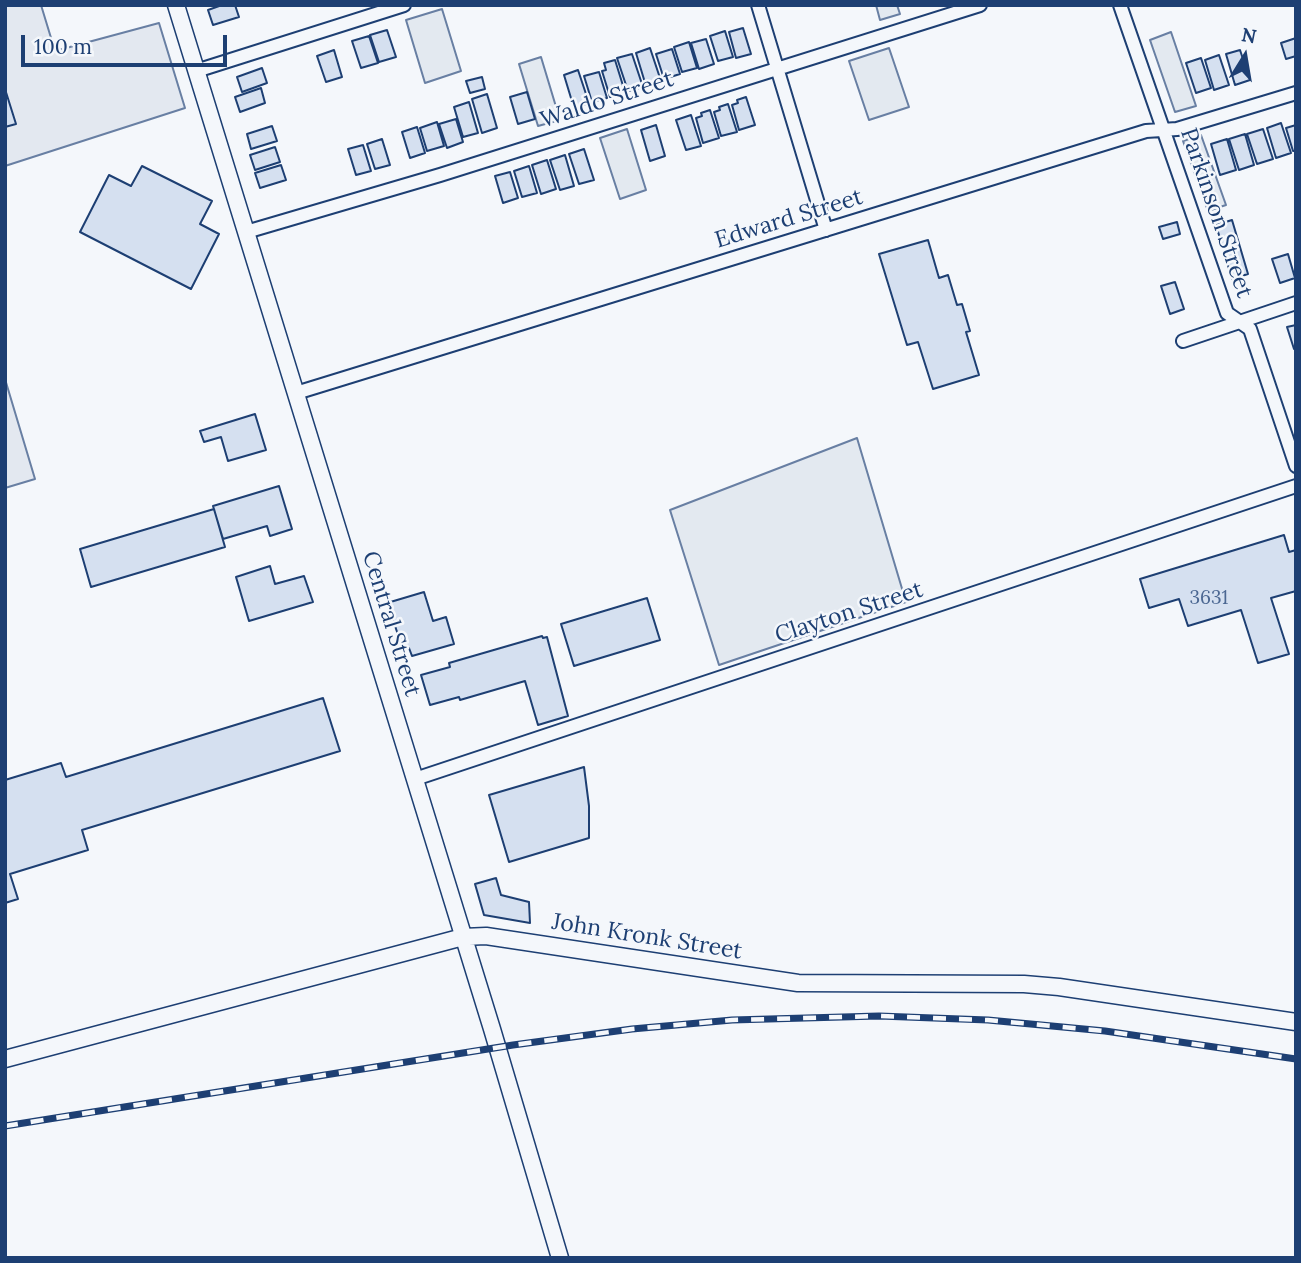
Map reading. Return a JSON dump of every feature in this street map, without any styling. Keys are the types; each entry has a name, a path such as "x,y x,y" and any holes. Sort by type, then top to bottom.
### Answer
{"street":[{"name":"Central Street","path":"176,5 560,1258"},
{"path":"196,71 404,5"},
{"path":"758,5 826,230"},
{"name":"Waldo Street","path":"246,232 337,203 440,175 980,5"},
{"name":"Parkinson Street","path":"1120,5 1227,313 1250,329 1296,466"},
{"name":"Edward Street","path":"296,393 1146,131 1177,129 1296,93"},
{"path":"1183,341 1296,303"},
{"name":"Clayton Street","path":"415,779 1296,486"},
{"name":"John Kronk Street","path":"5,1059 463,937 486,936 798,983 1024,984 1296,1022"}],"shaded area":[{"path":"5,5 41,5 55,51 159,23 185,108 5,166"},
{"path":"876,5 897,5 900,14 880,20"},
{"path":"442,9 461,71 425,83 406,20"},
{"path":"1171,32 1196,106 1175,112 1150,40"},
{"path":"889,48 909,107 869,120 849,61"},
{"path":"541,57 560,120 538,126 519,64"},
{"path":"627,129 646,190 620,199 600,138"},
{"path":"1201,135 1226,205 1208,211 1183,141"},
{"path":"5,379 35,479 5,488"},
{"path":"857,438 906,602 719,665 670,510"}],"building":[{"path":"222,5 235,5 239,17 213,25 208,10"},
{"path":"743,28 751,54 736,58 729,32"},
{"path":"387,30 396,57 379,62 370,35"},
{"path":"725,31 733,57 718,61 710,36"},
{"path":"369,36 378,63 361,68 352,41"},
{"path":"1296,38 1296,56 1286,59 1281,43"},
{"path":"706,39 714,64 699,69 691,43"},
{"path":"689,42 697,68 682,72 674,47"},
{"path":"650,48 661,81 646,86 636,53"},
{"path":"672,49 680,74 664,79 656,54"},
{"path":"334,50 342,77 326,82 317,56"},
{"path":"1240,50 1250,80 1235,85 1226,54"},
{"path":"632,54 643,87 628,91 617,58"},
{"path":"1219,55 1229,85 1214,90 1205,60"},
{"path":"1201,58 1211,88 1196,93 1186,63"},
{"path":"615,60 625,92 610,97 602,71 606,70 604,63"},
{"path":"262,68 267,83 242,92 237,77"},
{"path":"578,70 589,103 574,108 564,75"},
{"path":"599,72 607,98 592,102 584,76"},
{"path":"482,77 485,89 470,93 466,81"},
{"path":"261,88 265,103 240,112 235,97"},
{"path":"5,89 16,124 5,127"},
{"path":"527,92 535,119 518,124 510,97"},
{"path":"487,94 497,128 482,133 472,99"},
{"path":"746,97 755,125 739,130 732,105"},
{"path":"469,102 478,133 463,137 454,107"},
{"path":"728,104 737,132 721,136 714,112"},
{"path":"710,110 719,138 703,143 696,118"},
{"path":"691,115 701,146 686,150 676,120"},
{"path":"456,119 463,142 447,148 439,124"},
{"path":"437,122 444,146 427,151 420,128"},
{"path":"1281,123 1291,153 1276,158 1267,128"},
{"path":"656,125 665,156 650,161 641,130"},
{"path":"1296,125 1296,151 1293,151 1286,128"},
{"path":"272,126 277,141 251,149 247,134"},
{"path":"417,127 425,153 410,158 402,132"},
{"path":"1263,129 1273,159 1257,164 1247,134"},
{"path":"1245,134 1254,165 1239,170 1229,139"},
{"path":"382,139 390,165 375,169 367,144"},
{"path":"1227,139 1236,170 1220,175 1211,144"},
{"path":"363,145 371,171 356,175 348,149"},
{"path":"275,147 280,162 255,170 250,155"},
{"path":"584,149 594,180 579,184 569,154"},
{"path":"565,155 574,186 560,190 550,160"},
{"path":"547,160 556,189 541,194 532,165"},
{"path":"281,165 286,180 260,188 255,173"},
{"path":"142,166 212,201 200,224 219,234 191,289 80,232 109,175 131,186"},
{"path":"529,166 537,193 522,197 514,171"},
{"path":"510,172 518,198 503,203 495,176"},
{"path":"1232,220 1248,274 1232,279 1216,225"},
{"path":"1177,222 1180,234 1163,239 1159,227"},
{"path":"928,240 939,278 948,275 957,305 962,304 970,331 966,332 979,375 933,389 918,342 907,345 879,254"},
{"path":"1288,254 1295,278 1280,283 1272,259"},
{"path":"1175,282 1184,309 1170,314 1161,286"},
{"path":"1296,325 1296,349 1294,349 1287,327"},
{"path":"255,414 266,450 228,461 221,437 204,442 200,431"},
{"path":"279,486 292,529 270,536 267,526 223,539 213,506"},
{"path":"214,509 225,547 91,587 80,549"},
{"path":"1284,535 1289,552 1296,550 1296,591 1271,598 1289,654 1258,663 1241,610 1188,626 1179,599 1149,608 1140,579"},
{"path":"270,566 275,584 304,576 313,602 249,621 236,577"},
{"path":"424,592 433,621 446,617 454,644 412,656 409,648 403,649 387,603"},
{"path":"647,598 660,640 574,666 561,624"},
{"path":"542,636 547,637 568,716 538,725 525,681 460,700 459,697 430,705 421,675 450,667 449,663"},
{"path":"323,698 340,751 82,830 88,850 10,874 18,899 5,903 5,780 61,763 66,777"},
{"path":"584,767 589,806 589,838 509,862 489,795"},
{"path":"496,878 501,895 529,902 530,923 484,915 475,884"}],"railway":[{"path":"5,1126 513,1045 632,1029 732,1020 879,1016 988,1020 1105,1031 1296,1059"}]}
